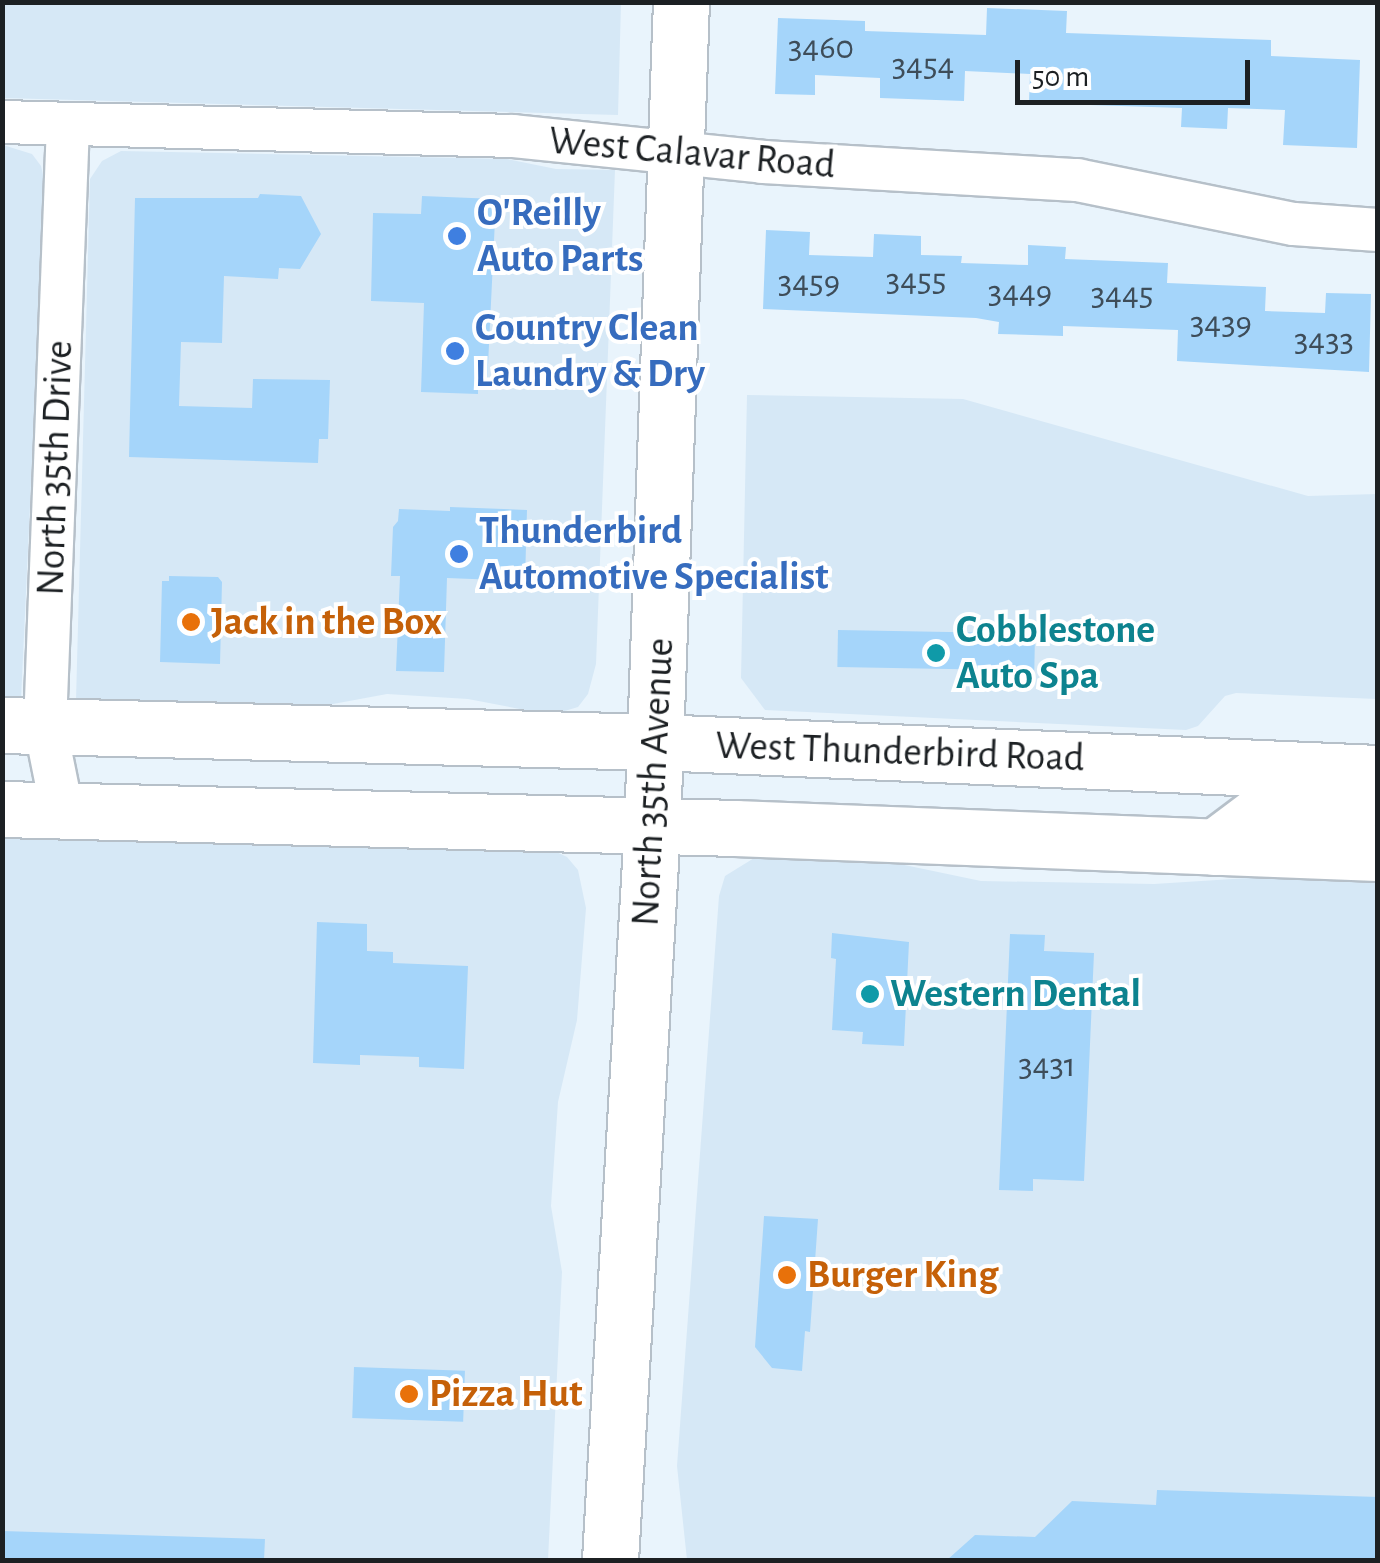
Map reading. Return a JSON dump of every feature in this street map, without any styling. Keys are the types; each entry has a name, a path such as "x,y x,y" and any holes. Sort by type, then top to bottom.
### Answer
{"main road":[{"name":"North 35th Avenue","path":"610,1560 656,742 681,2"},
{"name":"West Thunderbird Road","path":"24,725 656,742 1378,773"},
{"path":"1215,847 1259,814 1298,804 1378,800"},
{"name":"West Thunderbird Road","path":"2,808 1378,853"}],"street":[{"name":"West Calavar Road","path":"2,122 513,136 763,162 1077,180 1294,224 1378,230"},
{"name":"North 35th Drive","path":"62,810 24,725 68,124"}],"shaded area":[{"path":"3,2 621,3 618,115 3,98"},
{"path":"3,145 32,154 41,166 45,183 21,700 3,699"},
{"path":"121,151 507,159 556,169 615,170 596,664 588,694 578,707 551,715 468,699 387,694 306,709 76,700 90,179 102,161"},
{"path":"747,395 963,399 1308,496 1377,494 1377,699 1236,693 1225,696 1198,726 1186,730 765,710 741,678"},
{"path":"3,832 548,848 567,857 578,870 586,908 577,1020 558,1102 551,1206 562,1272 548,1560 3,1560"},
{"path":"759,855 871,858 981,881 1154,884 1325,873 1377,874 1377,1560 687,1560 677,1466 719,896 725,876"}],"building":[{"path":"987,8 1067,11 1066,33 1271,40 1271,56 1360,60 1357,148 1283,145 1285,110 1228,108 1227,129 1181,127 1182,108 1029,103 1030,74 965,71 964,101 880,98 880,78 815,75 815,95 775,94 778,18 865,21 865,31 986,35"},
{"path":"260,194 301,196 321,234 300,269 279,268 278,279 224,276 222,343 181,342 179,406 252,408 253,379 330,380 328,439 319,439 318,463 129,457 135,198 258,198"},
{"path":"422,196 496,199 487,386 478,386 478,394 421,392 424,303 371,301 373,213 421,214"},
{"path":"766,230 810,232 809,255 873,257 874,234 921,236 921,255 962,256 961,263 1028,265 1028,245 1066,247 1065,259 1168,263 1167,283 1266,287 1265,311 1325,313 1326,293 1371,294 1369,372 1177,361 1178,330 1063,326 1063,336 998,334 999,322 976,318 763,309"},
{"path":"450,507 527,510 525,581 447,578 444,672 396,671 400,576 391,576 393,527 399,509 450,511"},
{"name":"Jack in the Box","path":"169,576 218,577 222,582 220,664 160,662 162,581 169,581"},
{"name":"Cobblestone Auto Spa","path":"838,630 1035,633 1034,670 837,667"},
{"path":"317,922 367,924 367,951 393,952 393,963 468,966 464,1069 419,1067 419,1057 360,1055 360,1065 313,1063"},
{"name":"Western Dental","path":"832,933 909,942 904,1046 862,1044 863,1032 832,1030 836,959 831,958"},
{"path":"1010,934 1045,935 1044,951 1094,953 1084,1181 1033,1179 1033,1191 999,1190"},
{"name":"Burger King","path":"764,1216 818,1219 810,1332 805,1331 802,1371 772,1368 755,1347"},
{"name":"Pizza Hut","path":"354,1367 465,1371 463,1422 352,1418"},
{"path":"1157,1490 1378,1497 1378,1560 947,1560 975,1535 1035,1537 1072,1501 1156,1505"},
{"path":"2,1531 265,1539 264,1560 2,1560"}],"place":[{"name":"O'Reilly Auto Parts","path":"457,236"},
{"name":"Country Clean Laundry & Dry","path":"455,351"},
{"name":"Thunderbird Automotive Specialist","path":"459,554"},
{"name":"Jack in the Box","path":"191,622"},
{"name":"Cobblestone Auto Spa","path":"936,653"},
{"name":"Western Dental","path":"870,994"},
{"name":"Burger King","path":"787,1275"},
{"name":"Pizza Hut","path":"409,1394"}]}
